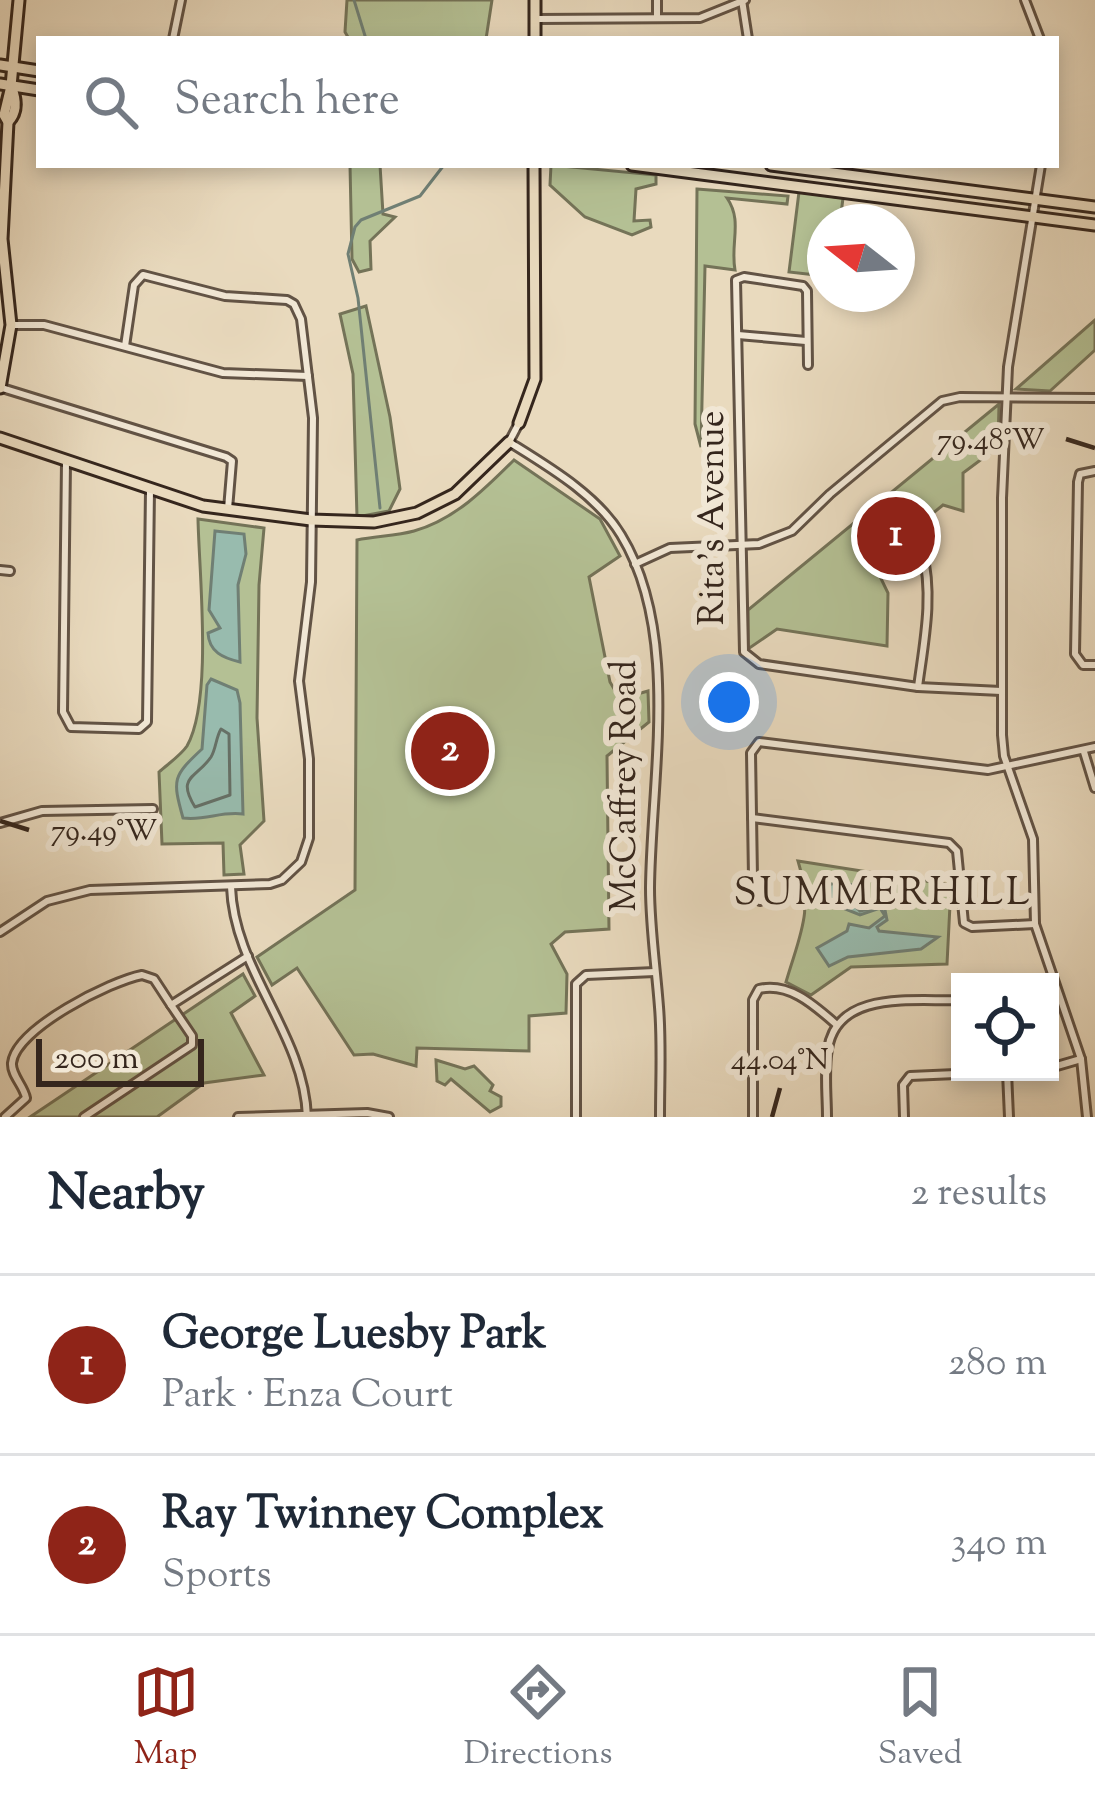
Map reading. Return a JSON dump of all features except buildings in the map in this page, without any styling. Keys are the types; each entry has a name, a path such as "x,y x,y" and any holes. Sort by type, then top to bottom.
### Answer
{"main road":[{"path":"6,85 13,67 19,0"},
{"path":"535,0 535,36"},
{"path":"0,65 36,71"},
{"path":"6,85 36,90"},
{"path":"0,388 11,325 2,272 2,203 8,122 14,116 16,96 6,85"},
{"path":"519,423 535,379 534,168"},
{"path":"657,168 1095,225"},
{"path":"795,168 1095,207"},
{"path":"0,438 150,490 228,509 374,522 417,513 455,494 509,442"}],"street":[{"path":"174,36 181,0"},
{"path":"657,0 657,17"},
{"path":"536,19 700,18 743,0 748,36"},
{"path":"1025,0 1039,36"},
{"path":"1042,168 1006,398 1001,691 1008,769 1033,838 1035,924 1048,973"},
{"path":"0,932 47,901 90,890 231,887 282,880 302,862 309,838 309,759 299,681 311,582 313,418 301,319 287,300 225,296 152,275 136,279 125,346"},
{"name":"Rita's Avenue","path":"807,341 803,286 738,278 742,643 748,659 918,687 1001,691"},
{"path":"11,325 44,325 224,373 308,376"},
{"path":"738,335 807,341 808,365"},
{"path":"0,388 226,457 232,461 228,509"},
{"path":"635,564 670,548 740,546 792,531 942,401 960,397 1095,398"},
{"path":"509,442 519,423"},
{"name":"McCaffrey Road","path":"509,442 608,515 635,564 649,616 658,682 650,889 660,1117"},
{"path":"67,461 63,712 71,727 139,729 149,716 150,490"},
{"path":"1095,471 1080,474 1078,482 1076,654 1083,665 1095,665"},
{"path":"918,687 927,613 922,550"},
{"path":"760,901 753,878 751,753 759,742 1008,769 1095,747"},
{"path":"1084,751 1095,788"},
{"path":"0,823 42,811 153,808"},
{"path":"752,818 950,844 957,851 964,923 972,927 1035,924"},
{"path":"231,887 239,938 302,1069 308,1115"},
{"path":"171,1005 248,956"},
{"path":"577,1117 575,984 586,975 655,972"},
{"path":"5,1117 26,1098 12,1069 14,1057 40,1029 97,991 142,975 154,980 194,1038 192,1045 84,1117"},
{"path":"753,1117 753,1000 759,989 774,987 796,993 837,1024"},
{"path":"827,1117 828,1043 837,1024 868,1004 951,1000"},
{"path":"1059,1005 1081,1059 1087,1117"},
{"path":"1059,1065 1081,1059"},
{"path":"904,1117 903,1085 910,1076 951,1074"},
{"path":"1006,1081 1009,1117"},
{"path":"238,1117 368,1112 388,1117"}],"shaded area":[{"path":"347,0 492,0 486,36 347,36"},
{"path":"350,168 380,168 383,214 395,217 370,241 371,269 359,272 352,259"},
{"path":"551,168 656,175 656,184 636,189 634,221 650,220 651,227 632,235 585,217 550,185"},
{"path":"697,189 788,196 787,204 727,198 735,224 735,270 705,266 701,447 695,424"},
{"path":"799,192 843,198 842,204 807,204 807,274 789,272"},
{"path":"366,306 400,489 389,511 357,517 353,374 340,314"},
{"path":"1095,320 1095,350 1050,391 1016,389"},
{"path":"999,404 998,447 963,473 963,511 943,505 873,562 888,593 887,646 777,629 748,649 748,610"},
{"path":"514,460 600,519 620,556 589,577 610,682 620,699 648,691 649,722 607,756 609,929 565,932 551,944 567,974 566,1013 529,1016 529,1051 417,1048 416,1066 373,1054 354,1055 297,968 272,985 257,957 355,890 357,540 429,526 456,511"},
{"path":"198,519 264,528 257,718 264,821 240,845 244,874 224,875 223,843 162,844 159,772 187,746 200,699 203,636"},
{"path":"798,861 951,885 947,964 851,967 811,995 786,982 805,909"},
{"path":"243,974 255,996 231,1013 264,1075 204,1083 157,1117 30,1117"},
{"path":"436,1060 465,1069 474,1066 493,1085 490,1091 501,1097 501,1106 490,1112 451,1079 445,1085 437,1081"}],"water":[{"path":"215,531 244,534 246,554 238,585 240,662 218,653 209,640 208,633 220,628 209,610"},
{"path":"211,679 237,690 243,814 183,818 178,779 202,749"},
{"path":"842,881 854,886 854,905 860,911 884,905 887,920 877,927 879,931 938,937 921,949 848,957 829,966 817,948 847,931 849,924 869,928 885,916 880,908 860,915 828,902 824,893 828,885"}],"waterway":[{"path":"354,0 365,36"},
{"path":"380,508 358,298 348,254 361,220 420,196 442,168"}],"place":[{"name":"George Luesby Park","path":"896,536"},
{"name":"Ray Twinney Complex","path":"450,751"}],"district":[{"name":"SUMMERHILL","path":"883,895"}]}
